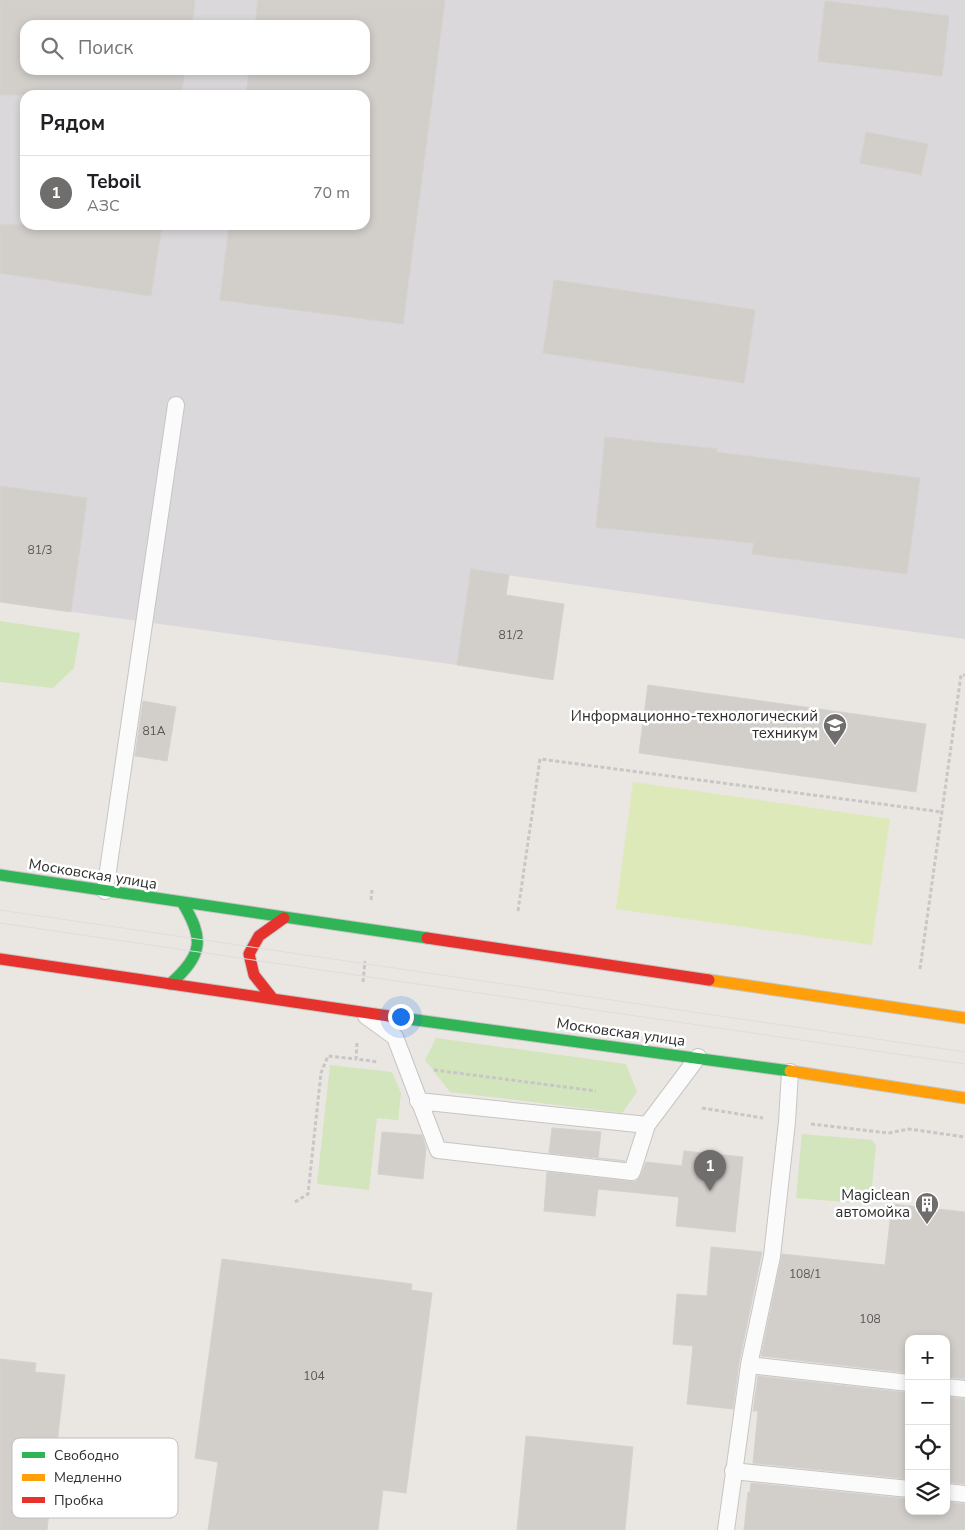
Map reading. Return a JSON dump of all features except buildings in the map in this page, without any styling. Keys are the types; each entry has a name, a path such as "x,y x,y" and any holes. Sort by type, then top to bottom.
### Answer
{"street":[{"name":"Московская улица","path":"0,875 965,1018"},
{"path":"170,984 188,969 199,946 199,935 194,921 182,902"},
{"path":"273,999 257,982 250,969 249,953 260,934 284,918"},
{"name":"Московская улица","path":"0,959 360,1012 698,1057 965,1098"}],"lane":[{"path":"105,891 176,405"},
{"path":"360,1012 395,1037 438,1150 632,1172 647,1125 698,1057"},
{"path":"726,1530 749,1365 772,1256 787,1122 790,1072"},
{"path":"418,1101 647,1125"},
{"path":"749,1365 905,1383"},
{"path":"950,1387 965,1389"},
{"path":"733,1471 905,1489"},
{"path":"950,1492 965,1494"}],"path":[{"path":"920,969 961,675 965,675"},
{"path":"518,911 540,759 942,812"},
{"path":"295,1202 308,1194 320,1073 328,1056 356,1058"},
{"path":"702,1108 787,1122 889,1133 910,1129 965,1137"}],"shaded area":[{"path":"0,0 965,0 965,639 471,570 457,665 0,602"}],"green space":[{"path":"0,621 80,633 74,668 53,688 0,682"},
{"path":"633,782 890,819 872,945 616,909"},
{"path":"436,1038 626,1064 637,1092 622,1113 450,1092 425,1060"},
{"path":"330,1065 392,1072 401,1093 398,1120 377,1118 369,1190 317,1184"},
{"path":"802,1134 872,1140 876,1146 870,1204 796,1198"}],"tram line":[{"path":"0,910 965,1052"},
{"path":"0,923 965,1064"}],"traffic: fast":[{"path":"0,875 427,938"},
{"path":"170,984 189,964 197,946 194,926 182,902"},
{"path":"409,1019 790,1071"}],"traffic: slow":[{"path":"709,980 965,1018"},
{"path":"790,1071 965,1098"}],"traffic: jam":[{"path":"273,999 254,975 249,954 259,936 284,918"},
{"path":"427,938 709,980"},
{"path":"0,959 409,1019"}],"place":[{"name":"Информационно-технологический техникум","path":"835,746"},
{"name":"Teboil","path":"710,1191"},
{"name":"Magiclean автомойка","path":"927,1225"}]}
